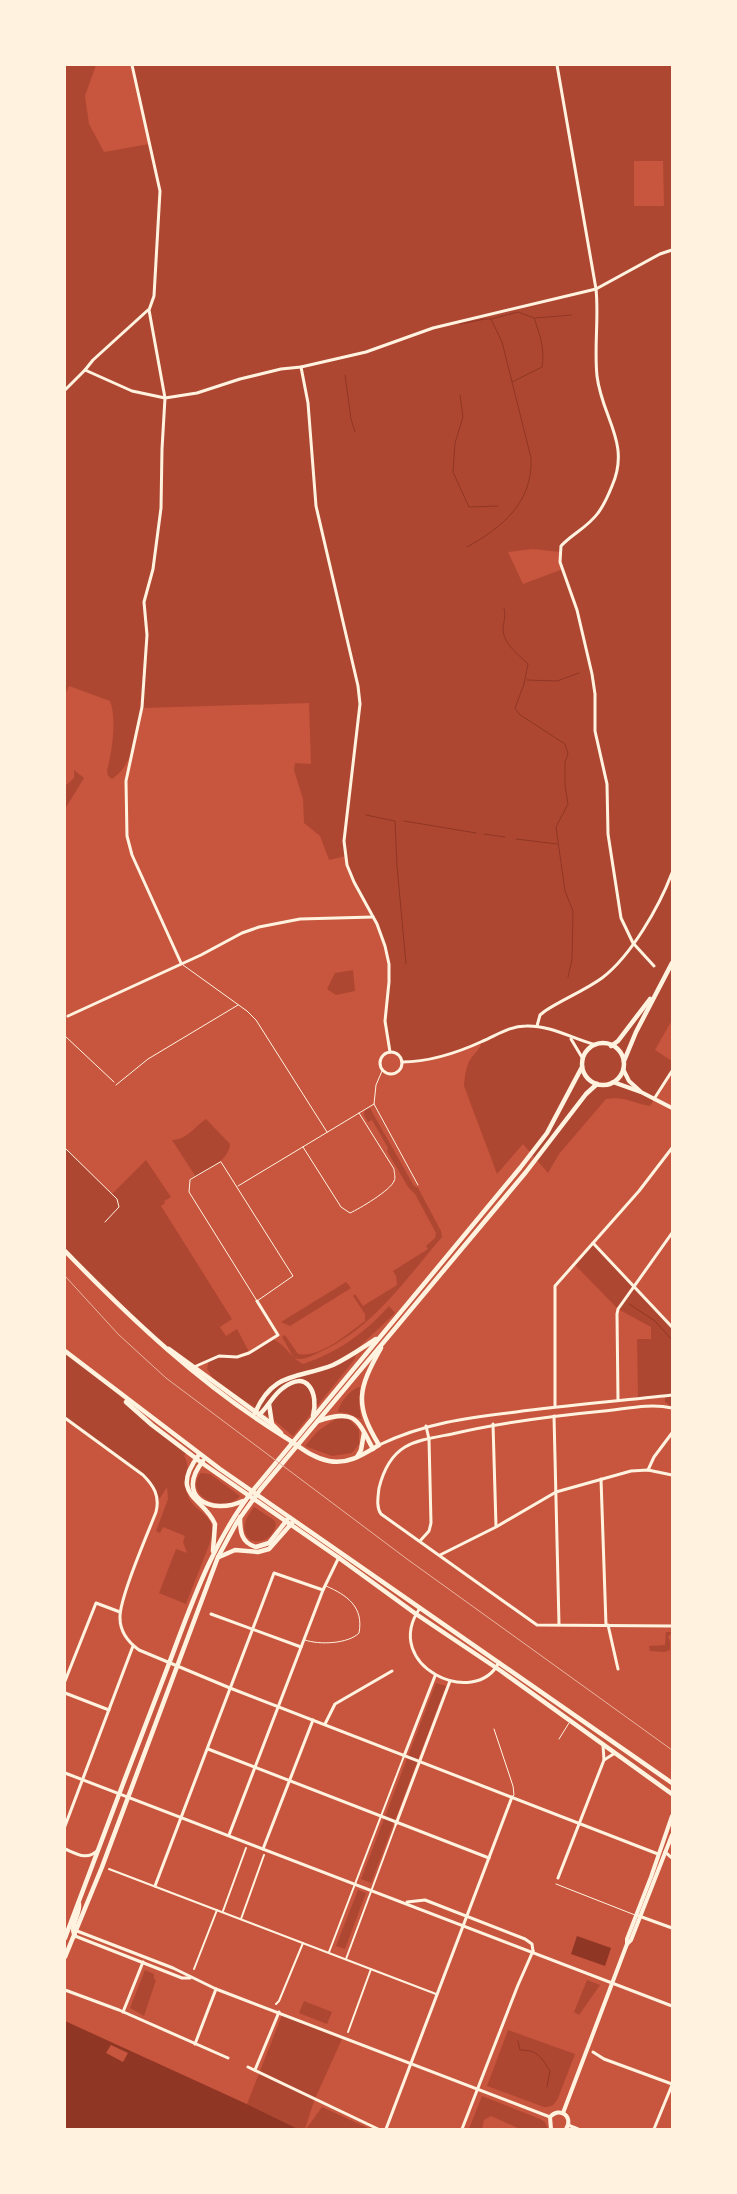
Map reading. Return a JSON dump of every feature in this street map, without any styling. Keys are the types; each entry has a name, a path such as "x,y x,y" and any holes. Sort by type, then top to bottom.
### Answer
{"main road":[{"path":"623,1062 672,962"},
{"path":"611,1046 618,1041 658,988"},
{"path":"69,1930 169,1664 211,1557 226,1527 242,1503 548,1132 582,1067 587,1051 596,1045 611,1046 620,1053 623,1062 623,1069 619,1077 613,1082 604,1085 597,1084 587,1078 582,1067"},
{"path":"65,1938 128,1797 218,1557 240,1517 526,1172 586,1094 597,1084"},
{"path":"65,1251 118,1306 192,1369 283,1436 314,1456 325,1460 341,1462 357,1457 379,1446 365,1421 362,1401 368,1373 387,1338"},
{"path":"256,1416 271,1390 282,1380 333,1365 381,1335"},
{"path":"65,1351 200,1454 294,1520 416,1614 498,1665 672,1783"},
{"path":"256,1416 285,1386 300,1382 309,1386 314,1393 316,1404 313,1417"},
{"path":"107,1384 152,1425 196,1459 285,1522 340,1555 420,1608 672,1794"},
{"path":"269,1404 272,1424"},
{"path":"318,1421 336,1415 348,1416 357,1421 374,1449"},
{"path":"256,1416 272,1424 283,1436"},
{"path":"357,1457 361,1450 364,1432"},
{"path":"200,1454 190,1470 188,1485 193,1499 215,1524 216,1533 211,1557"},
{"path":"206,1458 193,1478 194,1490 198,1497 205,1503 216,1507 227,1507 242,1503"},
{"path":"240,1517 240,1529 243,1537 250,1544 256,1546 269,1543 289,1517"},
{"path":"218,1557 235,1550 258,1552 269,1549 294,1520"},
{"path":"658,1774 672,1777"},
{"path":"65,1957 75,1936 69,1930"}],"street":[{"path":"65,390 93,360 149,310 154,296 160,190 132,65"},
{"path":"557,65 596,289 597,376 600,391 617,438 620,456 616,476 603,506 590,523 561,546 560,562 577,610 592,674 595,731 607,784 608,834 621,918 632,944 654,966"},
{"path":"85,370 132,390 165,398 198,393 240,379 281,369 301,368 366,352 433,328 596,289 660,254 672,250"},
{"path":"149,310 165,398 161,508 153,569 144,602 147,635 142,707 126,780 126,836 132,854 181,964"},
{"path":"301,368 308,403 316,506 358,686 360,704 344,841 351,873 386,946 389,964 385,1021 390,1052"},
{"path":"537,1026 540,1015 545,1011 603,977 613,968 632,944 666,888 672,873"},
{"path":"68,1016 181,964 242,933 278,922 300,919 373,917"},
{"path":"402,1062 425,1060 449,1054 513,1028 537,1026 596,1045"},
{"path":"570,1038 583,1059"},
{"path":"390,1052 397,1054 402,1062 399,1070 391,1074 382,1071 380,1058 390,1052"},
{"path":"623,1069 629,1081 641,1092"},
{"path":"654,1099 672,1070"},
{"path":"613,1082 641,1092 672,1108"},
{"path":"555,1406 555,1286 639,1191 672,1148"},
{"path":"618,1400 617,1314 633,1287 672,1233"},
{"path":"593,1243 633,1287 672,1325"},
{"path":"192,1369 219,1356 237,1357 249,1352 278,1334 257,1301"},
{"path":"379,1446 409,1431 446,1421 555,1406 672,1395"},
{"path":"672,1408 642,1407 554,1416 493,1424 428,1439 404,1448 389,1462 381,1481 378,1503 378,1509 381,1514 537,1625 672,1626"},
{"path":"554,1416 559,1624"},
{"path":"65,1418 143,1474 151,1482 157,1495 156,1512 120,1612 123,1633 132,1646 144,1654 169,1664 658,1854"},
{"path":"493,1424 496,1527"},
{"path":"420,1541 429,1531 431,1523 426,1426"},
{"path":"648,1470 654,1456 672,1433"},
{"path":"439,1555 496,1527 556,1492 631,1471 648,1470 672,1475"},
{"path":"602,1479 607,1625 618,1669"},
{"path":"229,1835 323,1590 340,1555"},
{"path":"155,1886 274,1573 323,1590"},
{"path":"125,1596 130,1597"},
{"path":"65,1681 96,1603 120,1612"},
{"path":"420,1608 410,1631 412,1645 420,1662 435,1676 450,1681 469,1682 489,1674 498,1665"},
{"path":"211,1614 301,1647"},
{"path":"65,1826 110,1710 132,1646"},
{"path":"325,1724 335,1704 392,1671"},
{"path":"329,1952 435,1676"},
{"path":"346,1959 450,1681"},
{"path":"65,1693 110,1710"},
{"path":"263,1848 313,1720"},
{"path":"558,1878 604,1760 603,1744"},
{"path":"208,1750 396,1824 489,1858"},
{"path":"604,1760 615,1753"},
{"path":"65,1773 533,1951 672,2006"},
{"path":"386,2129 512,1797"},
{"path":"563,2113 627,1944 631,1940 672,1816"},
{"path":"638,1916 672,1834"},
{"path":"65,1849 89,1857 100,1847"},
{"path":"222,1912 246,1848"},
{"path":"665,1852 672,1858"},
{"path":"241,1919 264,1855"},
{"path":"109,1869 436,1994"},
{"path":"405,1902 425,1900 525,1939 532,1944 533,1951 462,2129"},
{"path":"194,1969 217,1910"},
{"path":"638,1916 672,1928"},
{"path":"69,1930 75,1936 182,1978 191,1978"},
{"path":"69,1930 173,1968 216,1989 411,2062 550,2117"},
{"path":"276,2004 279,2002 304,1942"},
{"path":"123,2012 143,1962"},
{"path":"348,2032 371,1968"},
{"path":"195,2044 216,1989"},
{"path":"65,1990 123,2012 228,2058"},
{"path":"255,2070 279,2012"},
{"path":"593,2052 672,2084 654,2129"},
{"path":"248,2067 378,2129"},
{"path":"550,2117 556,2112 563,2113 568,2118 567,2127 578,2129"},
{"path":"550,2117 551,2128"}],"lane":[{"path":"181,964 238,1004 256,1020 326,1132"},
{"path":"116,1085 148,1060 238,1004"},
{"path":"65,1036 114,1082"},
{"path":"382,1071 376,1085 374,1104 418,1185"},
{"path":"238,1186 374,1104"},
{"path":"303,1147 341,1207 350,1213 358,1210 390,1187 395,1175 394,1169 359,1113"},
{"path":"65,1148 117,1199 118,1207 105,1222"},
{"path":"221,1162 238,1186 293,1276 257,1301 190,1192 190,1180 221,1162"},
{"path":"304,1640 323,1642 338,1640 357,1635 360,1630 359,1615 355,1605 349,1598 325,1586"},
{"path":"559,1739 571,1720"},
{"path":"494,1729 513,1786 514,1795 512,1797"},
{"path":"556,1884 638,1916"}],"shaded area":[{"path":"65,65 96,65 85,96 89,124 104,152 149,144 132,65 672,65 672,1020 655,1050 672,1061 672,1071 650,1106 624,1099 606,1099 559,1154 548,1173 523,1144 497,1174 464,1086 468,1063 479,1049 481,1043 425,1060 402,1062 397,1054 390,1052 385,1021 389,964 378,924 362,897 347,865 346,856 329,860 320,836 304,823 303,799 294,770 295,763 311,764 309,703 143,708 134,747 125,765 112,779 108,776 107,770 111,754 113,726 110,701 69,686 65,695","holes":["634,161 663,161 664,206 634,206","533,549 560,552 563,569 523,584 508,552"]},
{"path":"74,770 84,778 65,809 65,786 74,778"},
{"path":"353,970 355,991 336,995 327,989 335,973"},
{"path":"370,1108 414,1186 418,1188 441,1231 442,1237 372,1317 339,1342 327,1348 365,1321 365,1314 353,1296 355,1294 363,1306 397,1285 396,1276 393,1271 428,1249 426,1246 435,1238 436,1233 415,1194 408,1187 387,1151 388,1148 372,1120 368,1122 364,1115 365,1110"},
{"path":"206,1119 230,1144 229,1150 222,1159 196,1177 172,1140 187,1135"},
{"path":"65,1148 112,1194 146,1160 171,1197 164,1201 165,1203 161,1206 232,1319 220,1327 226,1336 237,1329 249,1352 273,1339 303,1364 327,1354 350,1341 389,1306 395,1313 358,1348 354,1360 293,1436 275,1421 214,1380 207,1369 209,1360 194,1367 150,1335 65,1251"},
{"path":"593,1243 672,1327 672,1407 665,1402 665,1396 638,1398 637,1339 651,1339 651,1327 618,1309 574,1264"},
{"path":"346,1282 351,1288 290,1326 281,1322"},
{"path":"285,1335 298,1354 307,1354 323,1350 301,1359 294,1358 282,1337"},
{"path":"65,1351 187,1451 184,1456 187,1465 186,1486 188,1496 195,1506 207,1517 213,1535 186,1604 159,1593 176,1549 187,1553 183,1542 185,1536 163,1527 160,1533 156,1531 168,1499 167,1487 158,1501 151,1482 65,1418"},
{"path":"360,1387 359,1404 361,1419 347,1413 338,1412 346,1397 353,1390"},
{"path":"337,1418 349,1419 359,1430 359,1444 352,1453 332,1456 305,1446 318,1431"},
{"path":"201,1473 210,1474 240,1496 233,1502 224,1504 207,1500 197,1488 197,1481"},
{"path":"254,1507 274,1520 276,1524 273,1533 267,1539 259,1541 250,1540 245,1532 246,1519"},
{"path":"666,1632 672,1632 668,1637 670,1650 665,1652 650,1651 649,1646 665,1645"},
{"path":"436,1683 446,1686 371,1883 361,1879"},
{"path":"358,1890 366,1893 345,1949 336,1946"},
{"path":"577,1936 611,1948 605,1966 571,1954"},
{"path":"145,1970 154,1974 154,1979 156,1980 144,2016 130,2008"},
{"path":"587,1980 600,1985 579,2015 574,2012"},
{"path":"304,2001 332,2012 327,2024 299,2013"},
{"path":"282,2015 342,2039 314,2101 305,2129 298,2129 247,2104"},
{"path":"65,2021 251,2106 298,2129 65,2129"},
{"path":"508,2030 575,2054 558,2098 549,2107 544,2107 487,2086"},
{"path":"482,2096 540,2119 545,2122 548,2129 520,2129 491,2116 484,2120 482,2129 469,2129"},
{"path":"322,2107 370,2129 306,2129"}],"pier":[{"path":"111,2045 128,2053 123,2062 106,2053"}],"waterway":[{"path":"491,319 518,312 534,318 542,348 542,367 512,382"},
{"path":"535,318 572,315"},
{"path":"460,324 491,319 502,342 531,458 527,488 513,512 504,522 467,547"},
{"path":"345,375 351,419 355,432"},
{"path":"460,395 463,417 455,443 453,472 469,507 498,506"},
{"path":"504,608 503,628 508,644 528,664 524,684 515,708 519,714 565,744 568,754 565,762 565,785 568,804 556,827 565,891 573,911 572,959 568,977"},
{"path":"527,680 557,681 579,673"},
{"path":"366,815 395,821 406,964"},
{"path":"404,821 476,833"},
{"path":"484,834 505,837"},
{"path":"516,839 557,844"},
{"path":"629,1304 655,1321 672,1340"},
{"path":"518,2041 520,2050 535,2053 542,2059 550,2071 547,2087"}],"railway":[{"path":"65,1276 118,1334 166,1378 407,1559 672,1750"}]}
